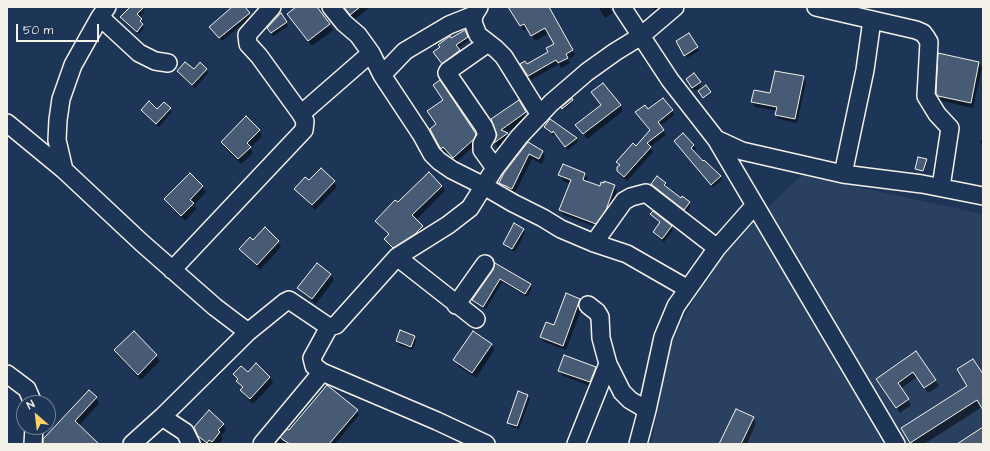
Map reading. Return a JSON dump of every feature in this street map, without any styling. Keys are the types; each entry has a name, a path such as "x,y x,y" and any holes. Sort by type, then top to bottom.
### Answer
{"street":[{"path":"172,270 304,130 305,121 301,114 259,56 248,44 247,35 272,7"},
{"path":"330,7 344,23 358,35 371,53 382,74 421,134 432,154 439,161 452,170 561,229 594,243 627,254 688,289"},
{"path":"622,7 670,80 716,139 896,444"},
{"path":"486,444 437,421 322,372 314,366 312,358 329,327 336,325 398,257 448,225 470,208 495,168 519,137 551,103 587,72 641,36 675,7"},
{"path":"816,7 916,30 923,33 929,42 926,96 937,114 950,128 941,187"},
{"path":"382,74 404,50 477,11"},
{"path":"477,11 474,27 478,34 504,57 540,115"},
{"path":"64,170 58,140 58,120 61,99 73,65 103,12 139,53 155,61 168,63"},
{"path":"843,174 865,70 872,20"},
{"path":"488,43 447,73 484,127 487,135 482,144 482,150 495,168"},
{"path":"301,114 371,53"},
{"path":"7,123 64,170 172,270 215,307 248,332"},
{"path":"716,139 742,152 843,174 941,187 983,196"},
{"path":"594,243 624,201 631,197 646,193 717,248"},
{"path":"638,444 647,410 662,336 676,306 717,248 755,205"},
{"path":"398,257 456,305 476,319"},
{"path":"456,305 486,264"},
{"path":"132,444 162,417 248,332 289,300 329,327"},
{"path":"588,306 597,312 600,318 601,338 608,364 622,392 630,400 647,410"},
{"path":"576,444 608,364"},
{"path":"262,444 322,372"},
{"path":"7,374 27,389 30,395"},
{"path":"162,417 186,432 191,444"}],"shaded area":[{"path":"802,175 983,214 983,444 651,444 671,342 695,298 732,241"}],"building":[{"path":"130,7 144,7 137,14 142,19 140,21 143,24 137,32 120,17"},
{"path":"232,7 245,7 250,13 219,38 209,27"},
{"path":"296,7 317,7 330,24 308,41 287,14"},
{"path":"344,7 360,7 350,15"},
{"path":"508,7 549,7 573,50 566,54 568,58 558,63 556,60 528,76 520,64 525,61 527,64 548,52 546,48 554,44 545,28 531,36 524,24 520,26"},
{"path":"281,13 287,22 271,33 267,28"},
{"path":"465,30 468,37 456,45 460,50 442,64 433,52 440,47 438,45 450,36 451,38"},
{"path":"689,33 698,47 684,56 676,41"},
{"path":"938,53 979,62 971,103 938,96 936,93"},
{"path":"185,62 194,69 200,62 207,69 192,85 177,71"},
{"path":"775,71 804,76 795,119 775,115 777,107 751,102 754,90 770,93"},
{"path":"694,73 701,82 692,88 686,79"},
{"path":"440,80 476,134 474,139 453,158 443,147 441,149 439,146 430,129 436,124 427,111 443,100 433,85"},
{"path":"603,83 621,105 583,134 575,125 601,105 591,92"},
{"path":"706,85 711,92 703,98 698,91"},
{"path":"572,98 573,100 562,109 561,107"},
{"path":"663,98 673,110 658,122 664,130 647,143 651,147 624,177 617,171 617,167 620,165 616,162 633,143 636,146 650,130 635,112 645,105 648,109"},
{"path":"519,100 526,112 501,130 508,133 494,143 497,135 491,119"},
{"path":"149,101 157,109 164,102 171,108 156,124 141,110"},
{"path":"246,116 260,130 247,143 251,147 238,159 221,142"},
{"path":"550,119 577,138 565,147 553,131 552,133 544,127"},
{"path":"683,133 694,145 691,148 703,161 704,160 721,176 711,185 674,141"},
{"path":"528,142 543,151 539,159 529,154 512,189 499,183 504,173"},
{"path":"918,157 927,159 923,171 915,169"},
{"path":"563,164 585,173 583,180 600,186 601,182 604,183 604,181 615,185 606,210 596,224 559,210 571,180 558,175"},
{"path":"321,168 335,181 312,205 294,189 305,177 309,180"},
{"path":"429,172 442,186 412,215 423,226 415,234 393,248 384,239 389,234 375,221 395,200 398,202"},
{"path":"190,173 203,186 190,200 194,203 181,216 164,199"},
{"path":"657,176 666,183 664,185 681,198 682,196 690,202 684,210 651,184"},
{"path":"653,211 672,226 662,239 653,232 660,222 650,214"},
{"path":"514,223 524,229 512,249 503,244"},
{"path":"265,227 279,241 257,265 239,249 250,237 253,240"},
{"path":"317,263 331,274 312,299 297,288"},
{"path":"495,263 531,284 525,294 500,279 483,307 472,300 493,270"},
{"path":"566,293 580,299 563,346 540,337 546,322 554,325"},
{"path":"400,330 415,336 411,347 396,341"},
{"path":"134,331 157,355 138,375 114,350"},
{"path":"473,331 492,344 472,373 453,360"},
{"path":"916,351 936,380 924,388 913,372 898,383 909,399 896,408 876,379"},
{"path":"564,355 596,367 590,382 558,371"},
{"path":"973,359 983,374 983,410 977,400 910,443 901,428 967,386 957,369"},
{"path":"256,363 270,377 250,399 240,390 243,387 236,381 238,379 233,374 241,366 248,372"},
{"path":"327,385 358,410 329,444 290,444 283,440 280,437 287,429 289,430"},
{"path":"89,390 97,397 75,421 99,444 43,444 43,439 47,435 56,435 56,425"},
{"path":"518,391 528,395 517,426 507,423"},
{"path":"736,409 754,417 741,444 719,444"},
{"path":"209,410 224,424 218,430 220,432 212,442 209,440 207,443 198,436 194,427"},
{"path":"983,427 983,444 957,444"}]}
